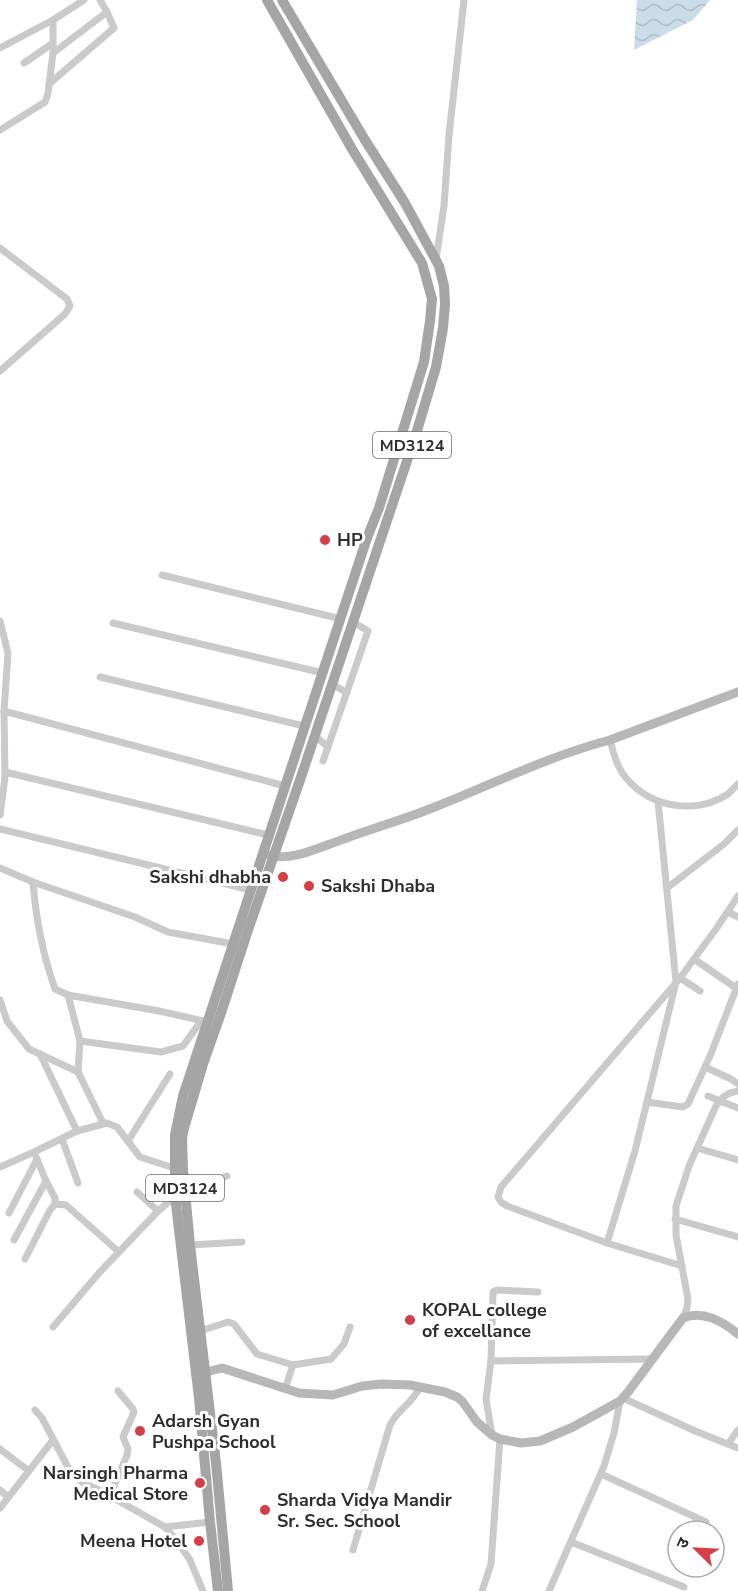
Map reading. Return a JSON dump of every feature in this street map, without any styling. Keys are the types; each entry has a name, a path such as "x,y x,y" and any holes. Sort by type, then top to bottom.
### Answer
{"main road":[{"name":"MD3124","path":"267,0 352,149 422,263 432,299 424,362 379,508 268,835 268,855"},
{"name":"MD3124","path":"213,1484 206,1371 190,1245 182,1138 203,1064 248,930 268,855 315,736 416,434 436,367 445,304 444,286 436,259 405,202 364,140 282,0"},
{"path":"228,1591 199,1398 175,1196 175,1134 204,1022 251,890 268,855 288,857 385,825 434,808 532,766 610,740 738,692"},
{"path":"316,693 328,697"},
{"path":"206,1371 222,1368 299,1393 333,1395 362,1386 382,1384 403,1384 446,1392 457,1397 477,1422 496,1437 521,1443 540,1441 573,1426 621,1399 683,1318 691,1315 706,1316 738,1333"},
{"path":"215,1508 210,1522 218,1591"}],"street":[{"path":"0,48 53,20 84,0"},
{"path":"49,84 114,28 99,0"},
{"path":"436,259 444,206 449,135 464,0"},
{"path":"53,53 107,12"},
{"path":"0,130 45,102 53,53 53,20"},
{"path":"24,63 53,43"},
{"path":"0,248 70,302 65,314 0,371"},
{"path":"162,574 341,619"},
{"path":"0,621 8,653 3,676 5,772 0,815"},
{"path":"323,761 368,630 352,622"},
{"path":"112,623 323,673"},
{"path":"100,677 304,726"},
{"path":"332,684 347,693"},
{"path":"3,711 285,786"},
{"path":"315,736 328,747"},
{"path":"610,740 621,771 631,784 658,801 682,806 706,804 727,794 738,784"},
{"path":"5,772 268,835"},
{"path":"607,1244 635,1151 678,980 658,801"},
{"path":"0,829 251,890"},
{"path":"667,888 724,844 738,830"},
{"path":"0,868 33,882 135,917 168,932 233,944"},
{"path":"33,882 35,914 45,959 55,989 68,995 159,1011 204,1022 183,1046 161,1052 80,1041"},
{"path":"682,1266 607,1244 507,1206 498,1197 501,1187 678,980 738,896"},
{"path":"728,912 738,917"},
{"path":"647,1102 686,1107 705,1067 737,986 694,959"},
{"path":"678,980 700,991"},
{"path":"68,995 80,1041 78,1072 103,1123"},
{"path":"0,1000 7,1021 29,1049 78,1072"},
{"path":"40,1054 77,1131"},
{"path":"705,1067 738,1084"},
{"path":"128,1142 170,1074"},
{"path":"683,1318 688,1299 677,1243 675,1220 678,1200 697,1148 719,1102 730,1093 738,1091"},
{"path":"708,1096 738,1108"},
{"path":"0,1167 36,1156 77,1131 107,1123 117,1127 140,1157 174,1168"},
{"path":"62,1139 78,1183"},
{"path":"697,1148 738,1160"},
{"path":"25,1260 55,1204 55,1198 45,1181 36,1156"},
{"path":"9,1213 36,1156"},
{"path":"53,1327 99,1273 175,1196 185,1188 226,1176"},
{"path":"14,1240 45,1181"},
{"path":"137,1192 158,1211"},
{"path":"55,1204 66,1205 119,1252"},
{"path":"675,1220 738,1237"},
{"path":"190,1245 242,1242"},
{"path":"482,1591 491,1564 496,1437 486,1399 491,1361 493,1295 495,1290 538,1292"},
{"path":"493,1313 516,1313"},
{"path":"200,1331 228,1322 234,1324 257,1354 293,1365 331,1359 344,1344 350,1327"},
{"path":"491,1361 653,1359"},
{"path":"285,1389 293,1365"},
{"path":"353,1550 390,1425 394,1416 415,1398 420,1387"},
{"path":"110,1496 127,1455 128,1449 123,1437 134,1412 117,1391"},
{"path":"549,1591 601,1474 614,1433 621,1399 738,1448"},
{"path":"35,1410 42,1418 70,1471 83,1483 165,1527 190,1560 203,1591"},
{"path":"728,1444 738,1430"},
{"path":"0,1508 52,1440"},
{"path":"0,1449 29,1471"},
{"path":"601,1474 702,1519"},
{"path":"0,1490 8,1497"},
{"path":"165,1527 210,1522"},
{"path":"571,1542 684,1587"}],"water":[{"path":"637,0 710,0 693,20 634,50"}],"place":[{"name":"HP","path":"325,540"},
{"name":"Sakshi dhabha","path":"283,877"},
{"name":"Sakshi Dhaba","path":"309,886"},
{"name":"KOPAL college of excellance","path":"410,1320"},
{"name":"Adarsh Gyan Pushpa School","path":"140,1431"},
{"name":"Narsingh Pharma Medical Store","path":"200,1483"},
{"name":"Sharda Vidya Mandir Sr. Sec. School","path":"265,1510"},
{"name":"Meena Hotel","path":"199,1541"}]}
